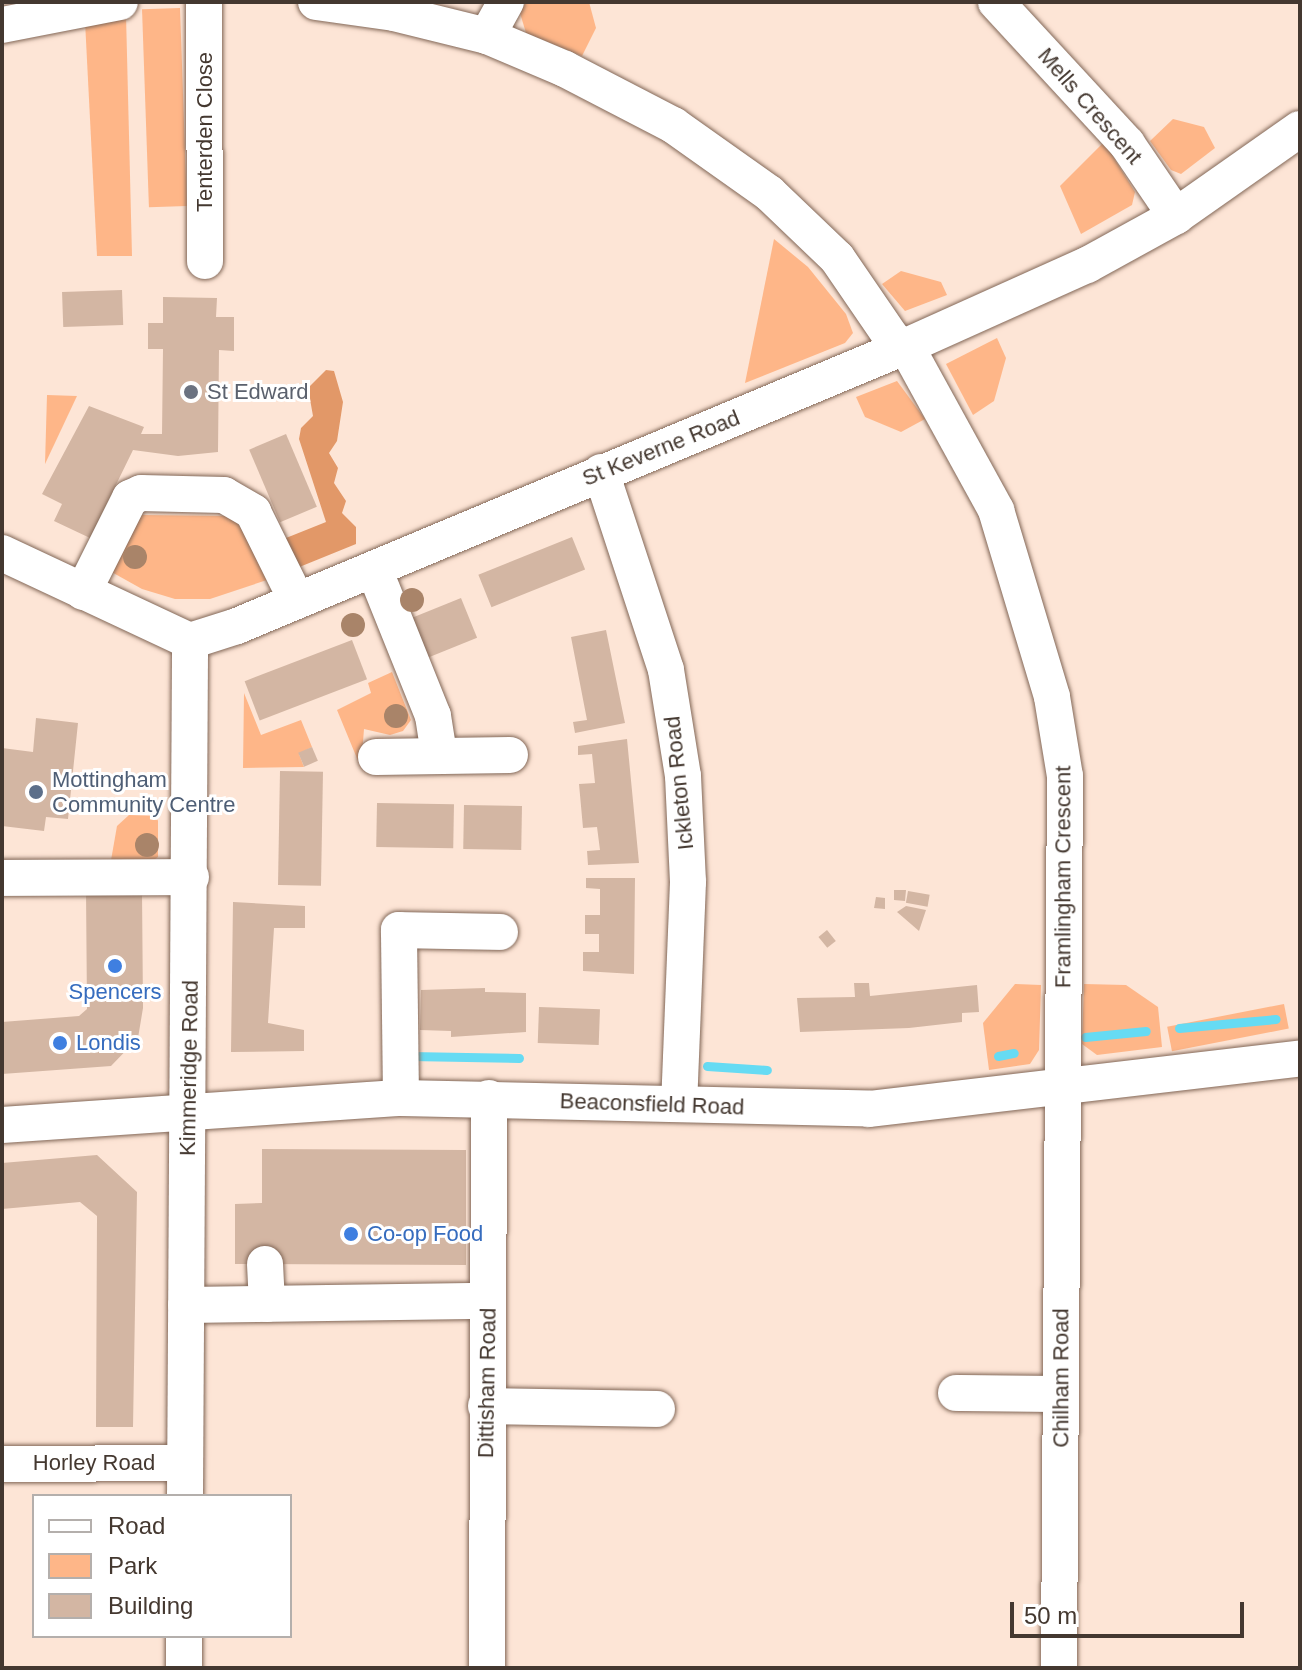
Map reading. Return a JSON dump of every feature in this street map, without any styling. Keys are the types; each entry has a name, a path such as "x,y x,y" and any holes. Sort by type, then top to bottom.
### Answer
{"street":[{"path":"2,25 120,2"},
{"name":"Tenterden Close","path":"204,2 205,261"},
{"name":"Framlingham Crescent","path":"316,2 394,13 487,36 589,79 673,125 769,193 837,258 902,348 959,438 996,510 1052,697 1066,805 1063,1089"},
{"path":"487,36 506,2"},
{"name":"Mells Crescent","path":"996,2 1127,144 1176,216"},
{"name":"St Keverne Road","path":"190,641 297,601 902,348 1087,265 1176,216 1300,129"},
{"name":"Ickleton Road","path":"601,472 666,670 683,776 688,882 679,1104"},
{"path":"83,592 130,498 141,493 224,495 244,502 253,512 297,601"},
{"path":"2,553 190,641"},
{"path":"374,569 433,716 439,754"},
{"name":"Kimmeridge Road","path":"185,1479 191,877 190,641"},
{"path":"376,757 510,755"},
{"path":"2,878 191,877"},
{"path":"401,1098 399,930 500,932"},
{"name":"Beaconsfield Road","path":"2,1125 401,1098 869,1109 1063,1089 1300,1058"},
{"name":"Chilham Road","path":"1059,1668 1063,1089"},
{"name":"Dittisham Road","path":"487,1668 489,1098"},
{"path":"265,1264 267,1304"},
{"path":"186,1305 488,1301"},
{"path":"956,1393 1060,1394"},
{"path":"486,1406 657,1409"},
{"name":"Horley Road","path":"3,1454 185,1479"},
{"path":"184,1638 184,1668"}],"green space":[{"path":"526,2 589,2 596,28 582,56 526,33 520,13"},
{"path":"180,8 187,206 149,207 142,9"},
{"path":"126,15 132,256 97,256 85,21"},
{"path":"1173,119 1204,127 1215,148 1181,174 1171,170 1150,141"},
{"path":"1104,142 1135,192 1132,205 1081,234 1060,186"},
{"path":"774,239 808,267 846,314 853,333 845,343 745,383"},
{"path":"901,271 941,282 947,295 905,311 882,284"},
{"path":"997,338 1006,358 994,401 973,415 946,364"},
{"path":"897,381 925,419 901,432 865,417 856,397"},
{"path":"47,395 77,396 45,464"},
{"path":"141,515 232,516 276,577 210,599 175,599 142,589 108,570"},
{"path":"392,672 411,720 403,731 390,735 364,729 361,768 337,710 371,693 368,683"},
{"path":"244,693 261,735 301,720 312,747 299,754 304,767 243,768"},
{"path":"129,815 158,816 158,857 148,864 110,866 117,826"},
{"path":"1015,984 1041,985 1039,1050 1030,1064 989,1070 983,1023"},
{"path":"1084,984 1126,985 1158,1007 1162,1047 1097,1055 1082,1044"},
{"path":"1284,1004 1289,1029 1172,1051 1167,1027"}],"shaded area":[{"path":"326,370 334,371 343,402 337,441 329,453 338,468 334,483 346,501 342,513 356,527 356,544 292,570 281,540 326,522 299,439 301,428 313,416 308,388"}],"building":[{"path":"122,290 123,325 63,327 62,292"},
{"path":"163,297 217,298 216,317 234,317 234,351 219,350 218,452 178,456 133,450 90,538 54,521 62,504 42,494 89,406 144,427 141,434 162,434 163,349 148,349 148,323 163,323"},
{"path":"286,434 317,507 280,522 249,450"},
{"path":"572,537 585,569 491,607 478,575"},
{"path":"461,598 477,638 425,659 409,619"},
{"path":"606,630 625,723 575,733 573,722 587,720 571,637"},
{"path":"352,640 367,679 260,720 245,681"},
{"name":"Mottingham Community Centre","path":"36,718 78,723 68,819 46,817 44,831 2,826 2,748 33,752"},
{"path":"627,739 639,863 588,865 587,851 600,850 597,827 583,828 579,784 595,783 592,754 578,755 578,746"},
{"path":"312,747 318,761 304,767 298,753"},
{"path":"280,771 323,772 321,886 278,885"},
{"path":"377,803 454,804 453,848 376,847"},
{"path":"464,805 522,806 521,850 463,849"},
{"path":"586,878 635,878 634,974 583,971 583,952 599,952 599,934 585,934 585,915 600,915 600,889 586,888"},
{"path":"894,890 906,890 905,901 894,900"},
{"path":"86,891 142,891 143,1008 138,1038 111,1066 2,1074 2,1022 79,1016 87,1009"},
{"path":"908,891 930,895 928,907 906,903"},
{"path":"876,897 885,898 885,909 874,908"},
{"path":"233,902 305,906 305,928 274,928 268,1023 304,1030 304,1051 231,1052"},
{"path":"906,906 926,910 919,931 897,912"},
{"path":"827,930 836,941 827,948 818,937"},
{"path":"854,983 869,983 870,996 977,985 979,1012 962,1013 962,1022 909,1028 800,1032 797,998 855,997"},
{"path":"485,988 485,992 526,993 526,1032 451,1037 451,1031 420,1030 421,990"},
{"path":"539,1007 600,1009 599,1045 538,1043"},
{"name":"Co-op Food","path":"262,1149 466,1150 466,1265 235,1264 235,1204 262,1203"},
{"path":"97,1155 137,1192 133,1427 96,1427 97,1216 80,1202 2,1209 2,1163"}],"waterway":[{"path":"1179,1028 1276,1019"},
{"path":"1085,1037 1146,1031"},
{"path":"998,1056 1014,1053"},
{"path":"409,1056 519,1058"},
{"path":"707,1066 767,1070"}],"place":[{"name":"St Edward","path":"191,392"},
{"name":"Mottingham Community Centre","path":"36,792"},
{"name":"Spencers","path":"115,966"},
{"name":"Londis","path":"60,1043"},
{"name":"Co-op Food","path":"351,1234"}]}
